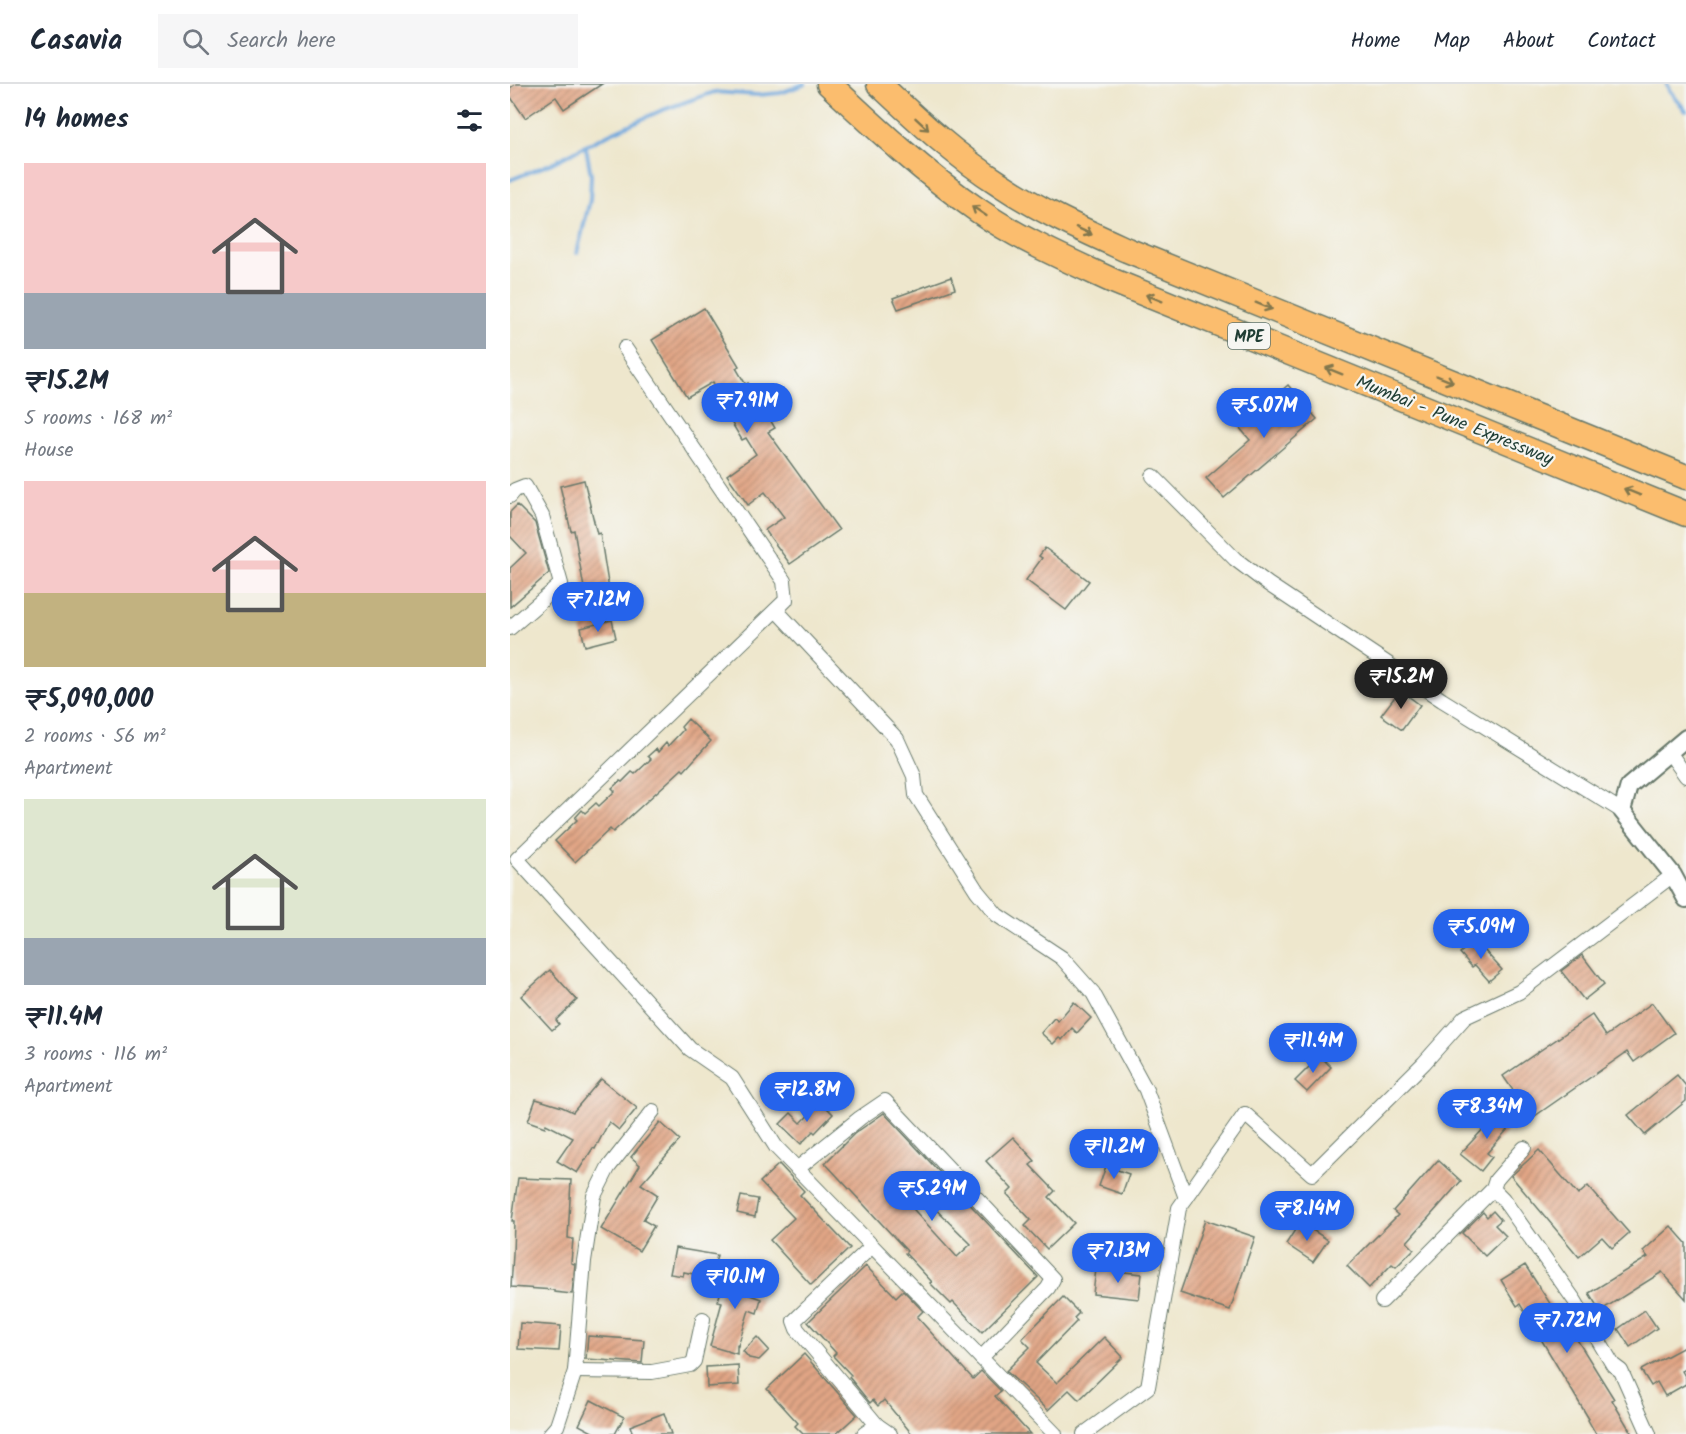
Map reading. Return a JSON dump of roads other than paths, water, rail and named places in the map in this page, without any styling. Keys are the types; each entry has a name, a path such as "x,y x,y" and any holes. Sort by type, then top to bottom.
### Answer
{"highway":[{"name":"Mumbai - Pune Expressway","path":"879,84 934,135 999,184 1061,220 1127,250 1686,477"},
{"name":"Mumbai - Pune Expressway","path":"838,92 912,161 980,212 1046,250 1113,281 1686,514"}],"street":[{"path":"625,348 784,580 786,600 514,855 690,1049 732,1078 776,1147 1055,1434"},
{"path":"1153,476 1235,559 1268,584 1442,700 1622,811 1673,875 1686,899"},
{"path":"510,496 515,490 525,486 542,516 561,584 510,628"},
{"path":"776,610 897,739 914,776 916,795 976,891 997,915 1062,958 1093,993 1146,1090 1186,1198"},
{"path":"1622,811 1629,786 1686,738"},
{"path":"1669,752 1686,776"},
{"path":"1084,1434 1148,1387 1179,1208 1245,1114 1312,1174 1424,1063 1465,1017 1519,992 1673,875"},
{"path":"797,1169 860,1118 885,1101 1053,1279 1048,1288 981,1358"},
{"path":"558,1432 575,1371 584,1261 594,1196 608,1168 654,1111"},
{"path":"1382,1301 1493,1190 1496,1180 1524,1148"},
{"path":"1493,1190 1503,1199 1575,1301 1613,1365 1621,1371 1649,1434"},
{"path":"872,1246 794,1321 797,1329 877,1425 890,1434"},
{"path":"575,1371 652,1372 690,1365 694,1361 703,1319"},
{"path":"864,1434 877,1425"}],"waterway":[{"path":"510,180 550,164 660,111 714,92 758,95 780,93 805,84"},
{"path":"1667,84 1669,90 1686,111"},
{"path":"577,253 590,200 591,175 586,148"}]}
